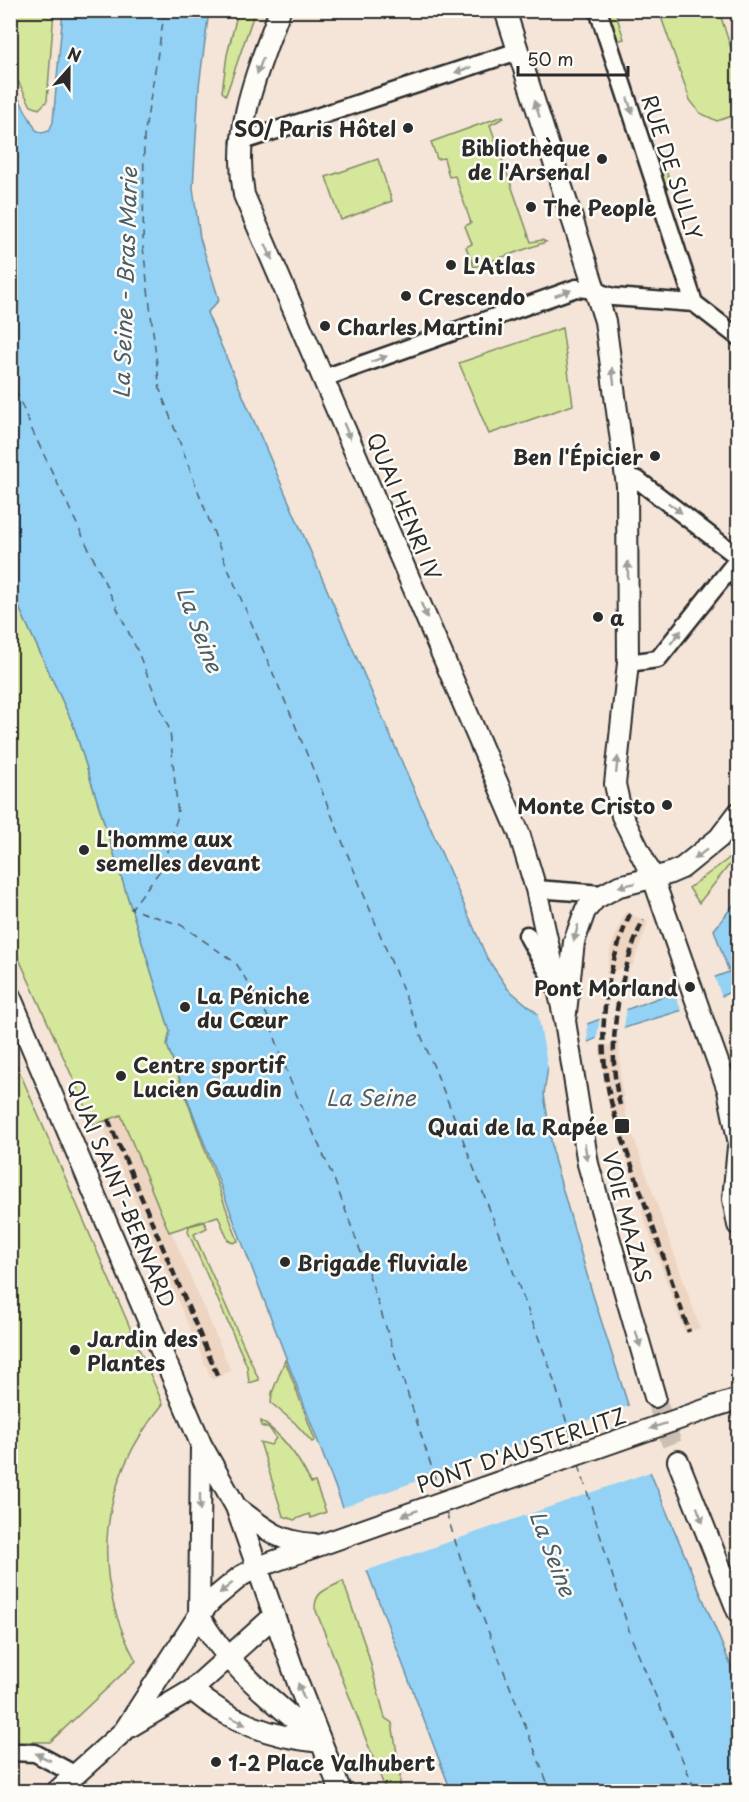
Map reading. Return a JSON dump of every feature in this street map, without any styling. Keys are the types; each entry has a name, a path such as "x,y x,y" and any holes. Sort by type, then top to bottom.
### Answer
{"main road":[{"name":"QUAI HENRI IV","path":"280,10 248,100 240,142 244,195 519,833 563,984"},
{"path":"505,10 605,321 627,477 628,663 615,784 622,816 652,878 728,1090 738,1139"},
{"name":"VOIE MAZAS","path":"655,1397 588,1164 569,1053 563,984 578,925 585,911 602,894 619,886 682,868 701,855 719,838 738,813"},
{"name":"QUAI SAINT-BERNARD","path":"10,996 201,1444 236,1507 320,1742 340,1791"},
{"path":"738,1147 733,1199 738,1226"},
{"name":"PONT D'AUSTERLITZ","path":"124,1731 199,1615 222,1591 258,1567 738,1399"},
{"name":"QUAI SAINT-BERNARD","path":"199,1615 201,1444"},
{"path":"678,1461 738,1612"},
{"path":"236,1507 277,1537 296,1543 320,1545"},
{"path":"199,1615 213,1639 249,1678 320,1742"},
{"path":"56,1791 124,1731 192,1690 274,1616"},
{"path":"192,1690 216,1709 248,1726 280,1736 320,1742"}],"street":[{"name":"RUE DE SULLY","path":"598,10 694,303"},
{"path":"240,142 518,51"},
{"path":"324,378 576,288 622,298 694,303 738,337"},
{"path":"627,477 638,480 738,558 658,659 628,663"},
{"path":"537,889 602,894"},
{"path":"526,935 563,984"},
{"path":"10,1752 35,1753 74,1774"}],"shaded area":[{"path":"625,912 648,922 633,965 606,974 611,947"},
{"path":"619,1041 621,1085 627,1118 700,1328 685,1333 641,1210 644,1209 607,1099 600,1048"},
{"path":"121,1114 231,1371 212,1380 101,1122"}],"green space":[{"path":"10,11 54,11 47,101 39,109 31,106 11,68"},
{"path":"238,11 255,11 226,95 222,92 227,55"},
{"path":"607,11 615,11 624,39 617,41"},
{"path":"659,11 719,11 738,70 738,114 717,121 700,113 690,100"},
{"path":"503,116 504,118 490,125 531,242 542,240 546,242 474,267 466,247 472,244 465,226 471,223 455,176 449,177 444,158 437,159 431,142"},
{"path":"659,152 672,187 666,188 654,155"},
{"path":"378,159 392,201 341,220 326,177"},
{"path":"562,328 573,405 489,434 459,363"},
{"path":"11,590 73,724 170,1031 167,1045 238,1241 233,1243 228,1240 218,1216 169,1232 121,1115 94,1125 11,941"},
{"path":"738,846 738,854 699,903 689,888 728,859"},
{"name":"Jardin des Plantes","path":"11,1052 163,1404 125,1464 114,1496 108,1529 107,1562 111,1595 121,1628 136,1661 50,1742 11,1742"},
{"path":"204,1222 207,1228 194,1234 259,1380 249,1383 247,1366 188,1232 189,1226"},
{"path":"285,1360 315,1440 312,1442 295,1423 271,1403 272,1393"},
{"path":"261,1421 284,1441 296,1456 311,1483 315,1482 326,1512 311,1518 309,1514 294,1520 283,1516 260,1442 271,1445 276,1438 270,1429 261,1426"},
{"path":"343,1581 368,1654 385,1718 392,1723 400,1772 400,1791 386,1791 315,1608 317,1597 320,1594"}],"water":[{"name":"La Seine","path":"63,11 209,11 199,86 193,188 200,238 219,300 207,313 487,958 508,989 538,1014 587,1024 729,972 714,930 738,899 738,998 734,990 712,1000 614,1031 590,1041 548,1067 544,1094 554,1159 592,1292 648,1467 738,1683 738,1791 451,1791 167,1045 170,1031 73,724 11,590 10,82 36,130 42,133 49,131 53,122"}],"pier":[{"path":"714,975 722,998 682,1012 673,989"},
{"path":"627,1006 623,1033 596,1044 600,1016"},
{"path":"537,1009 561,1018 587,1021 588,1047 559,1062 549,1074"},
{"path":"631,1405 653,1471 365,1571 341,1508"}],"ferry route":[{"path":"165,10 144,137 143,247 160,390 223,557 291,715 457,1124 550,1368 574,1446"},
{"path":"10,377 33,432 137,650 170,731 178,815 162,868 131,909 181,925 236,963 267,1015 290,1080 334,1179 367,1269 440,1493"},
{"path":"579,1465 631,1637 696,1792"},
{"path":"446,1512 464,1569 551,1792"}],"tunnel":[{"path":"655,1397 678,1461"}],"railway":[{"path":"630,914 617,950 605,1008 604,1047 607,1080 620,1133 689,1332"},
{"path":"620,1105 614,1059 614,1035 621,987 643,920"},
{"path":"108,1119 218,1377"}],"place":[{"name":"SO/ Paris Hôtel","path":"408,128"},
{"name":"Bibliothèque de l'Arsenal","path":"602,159"},
{"name":"The People","path":"531,207"},
{"name":"L'Atlas","path":"451,265"},
{"name":"Crescendo","path":"406,296"},
{"name":"Charles Martini","path":"325,326"},
{"name":"Ben l'Épicier","path":"655,456"},
{"name":"a","path":"598,617"},
{"name":"Monte Cristo","path":"667,805"},
{"name":"L'homme aux semelles devant","path":"84,850"},
{"name":"Pont Morland","path":"690,987"},
{"name":"La Péniche du Cœur","path":"185,1007"},
{"name":"Centre sportif Lucien Gaudin","path":"121,1076"},
{"name":"Quai de la Rapée","path":"622,1126"},
{"name":"Brigade fluviale","path":"285,1262"},
{"name":"Jardin des Plantes","path":"75,1350"},
{"name":"1-2 Place Valhubert","path":"216,1762"}],"water label":[{"name":"La Seine - Bras Marie","path":"124,283"}]}
